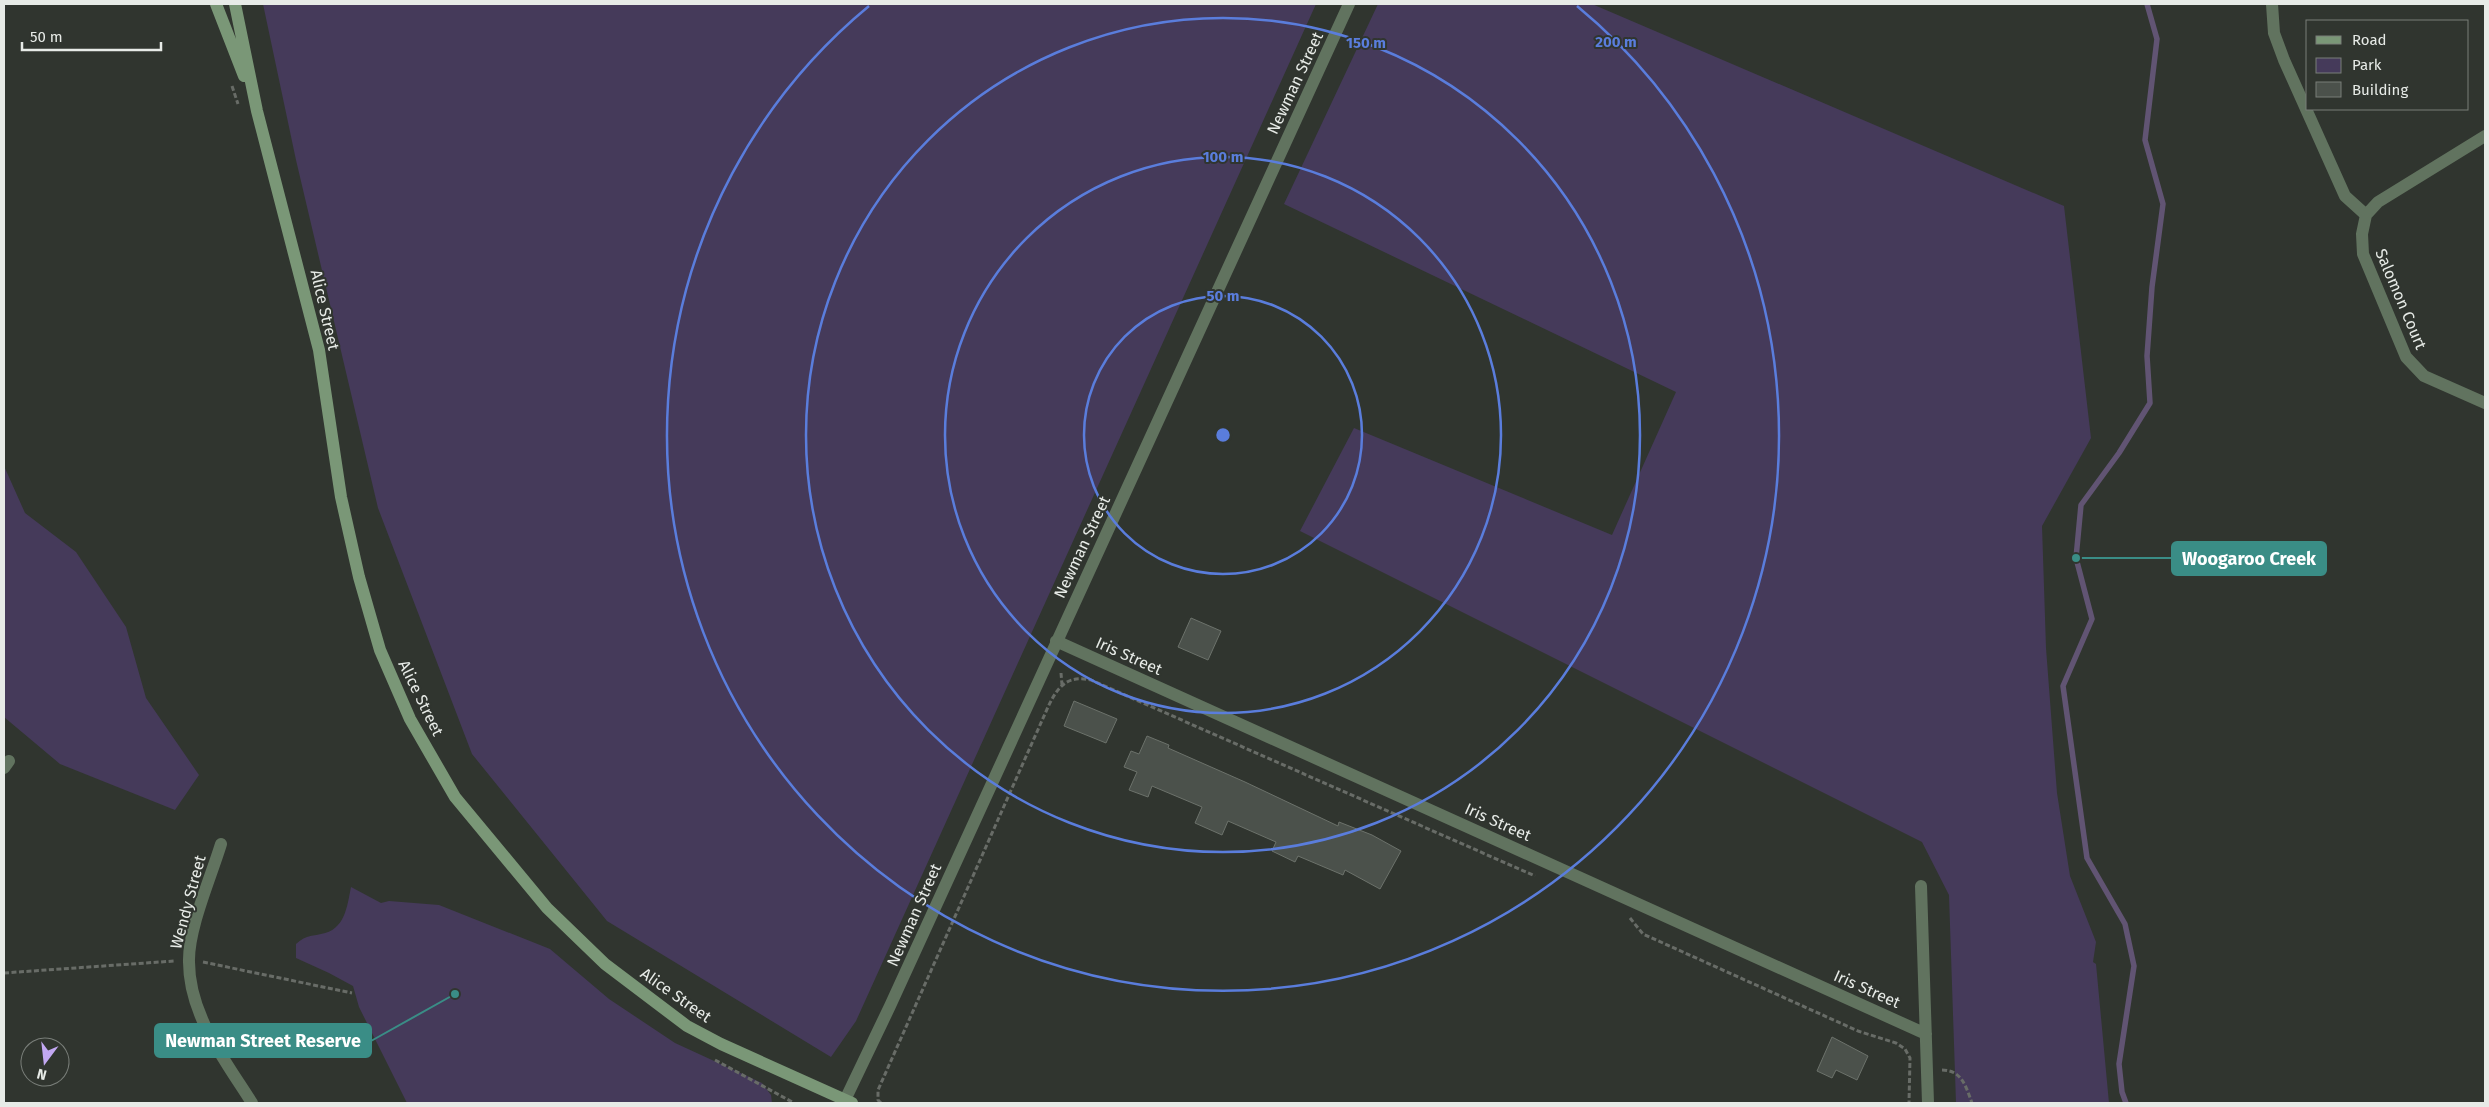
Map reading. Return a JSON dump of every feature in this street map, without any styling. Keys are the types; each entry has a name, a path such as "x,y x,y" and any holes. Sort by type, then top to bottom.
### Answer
{"street":[{"name":"Alice Street","path":"216,4 257,111"},
{"name":"Alice Street","path":"235,4 257,111 319,350 341,497 358,577 380,650 410,719 456,797 547,908 612,970 687,1026 721,1044 847,1102"},
{"name":"Newman Street","path":"847,1102 1056,641 1349,4"},
{"path":"2272,4 2274,34 2306,109"},
{"path":"2306,110 2345,196 2366,215 2378,202 2485,136"},
{"name":"Salomon Court","path":"2366,215 2362,234 2363,254 2406,357 2424,376 2485,403"},
{"name":"Iris Street","path":"1056,641 1926,1034"},
{"name":"Wendy Street","path":"221,844 193,932 189,961 192,994 204,1026 252,1103"},
{"path":"1921,886 1928,1103"}],"path":[{"path":"231,84 240,111"},
{"path":"881,1103 878,1100 878,1090 1048,707 1055,692 1062,684 1078,677 1091,680 1541,879"},
{"path":"1622,915 1631,919 1643,934 1858,1031 1896,1042 1905,1049 1910,1058 1909,1103"},
{"path":"4,973 189,961 219,964 352,993"},
{"path":"711,1058 794,1103"},
{"path":"1909,1069 1956,1073 1962,1079 1972,1103"}],"green space":[{"path":"263,4 1316,4 856,1021 831,1057 607,921 472,754 378,508 296,160"},
{"path":"1378,4 1592,4 2064,206 2091,438 2042,526 2046,648 2057,793 2070,876 2096,942 2093,962 2096,964 2109,1103 1956,1103 1949,895 1922,842 1300,531 1354,428 1612,535 1676,392 1284,204"},
{"path":"4,466 25,513 76,552 126,627 146,698 199,775 175,810 60,764 4,717"},
{"path":"351,887 381,903 389,901 439,905 550,949 609,999 675,1043 762,1083 771,1095 772,1103 407,1103 359,1007 353,986 296,958 296,944 308,937 329,932 340,923 346,910"}],"building":[{"path":"1191,618 1221,631 1208,660 1178,647"},
{"path":"1074,701 1117,719 1106,743 1064,726"},
{"path":"1147,736 1169,745 1168,748 1338,826 1339,822 1372,835 1401,851 1380,889 1345,870 1343,875 1298,856 1295,862 1272,851 1276,842 1228,821 1222,835 1195,823 1202,807 1152,786 1148,797 1129,790 1137,772 1124,767 1131,751 1139,754"},
{"path":"1832,1037 1868,1056 1857,1080 1836,1070 1832,1078 1817,1071"}],"waterway":[{"path":"2126,1103 2122,1092 2119,1064 2134,966 2125,924 2087,858 2063,686 2092,619 2076,558 2081,505 2119,453 2150,403 2147,356 2152,287 2163,204 2145,140 2157,39 2147,4"}],"place":[{"name":"Woogaroo Creek","path":"2076,558"},
{"name":"Newman Street Reserve","path":"455,994"}]}
